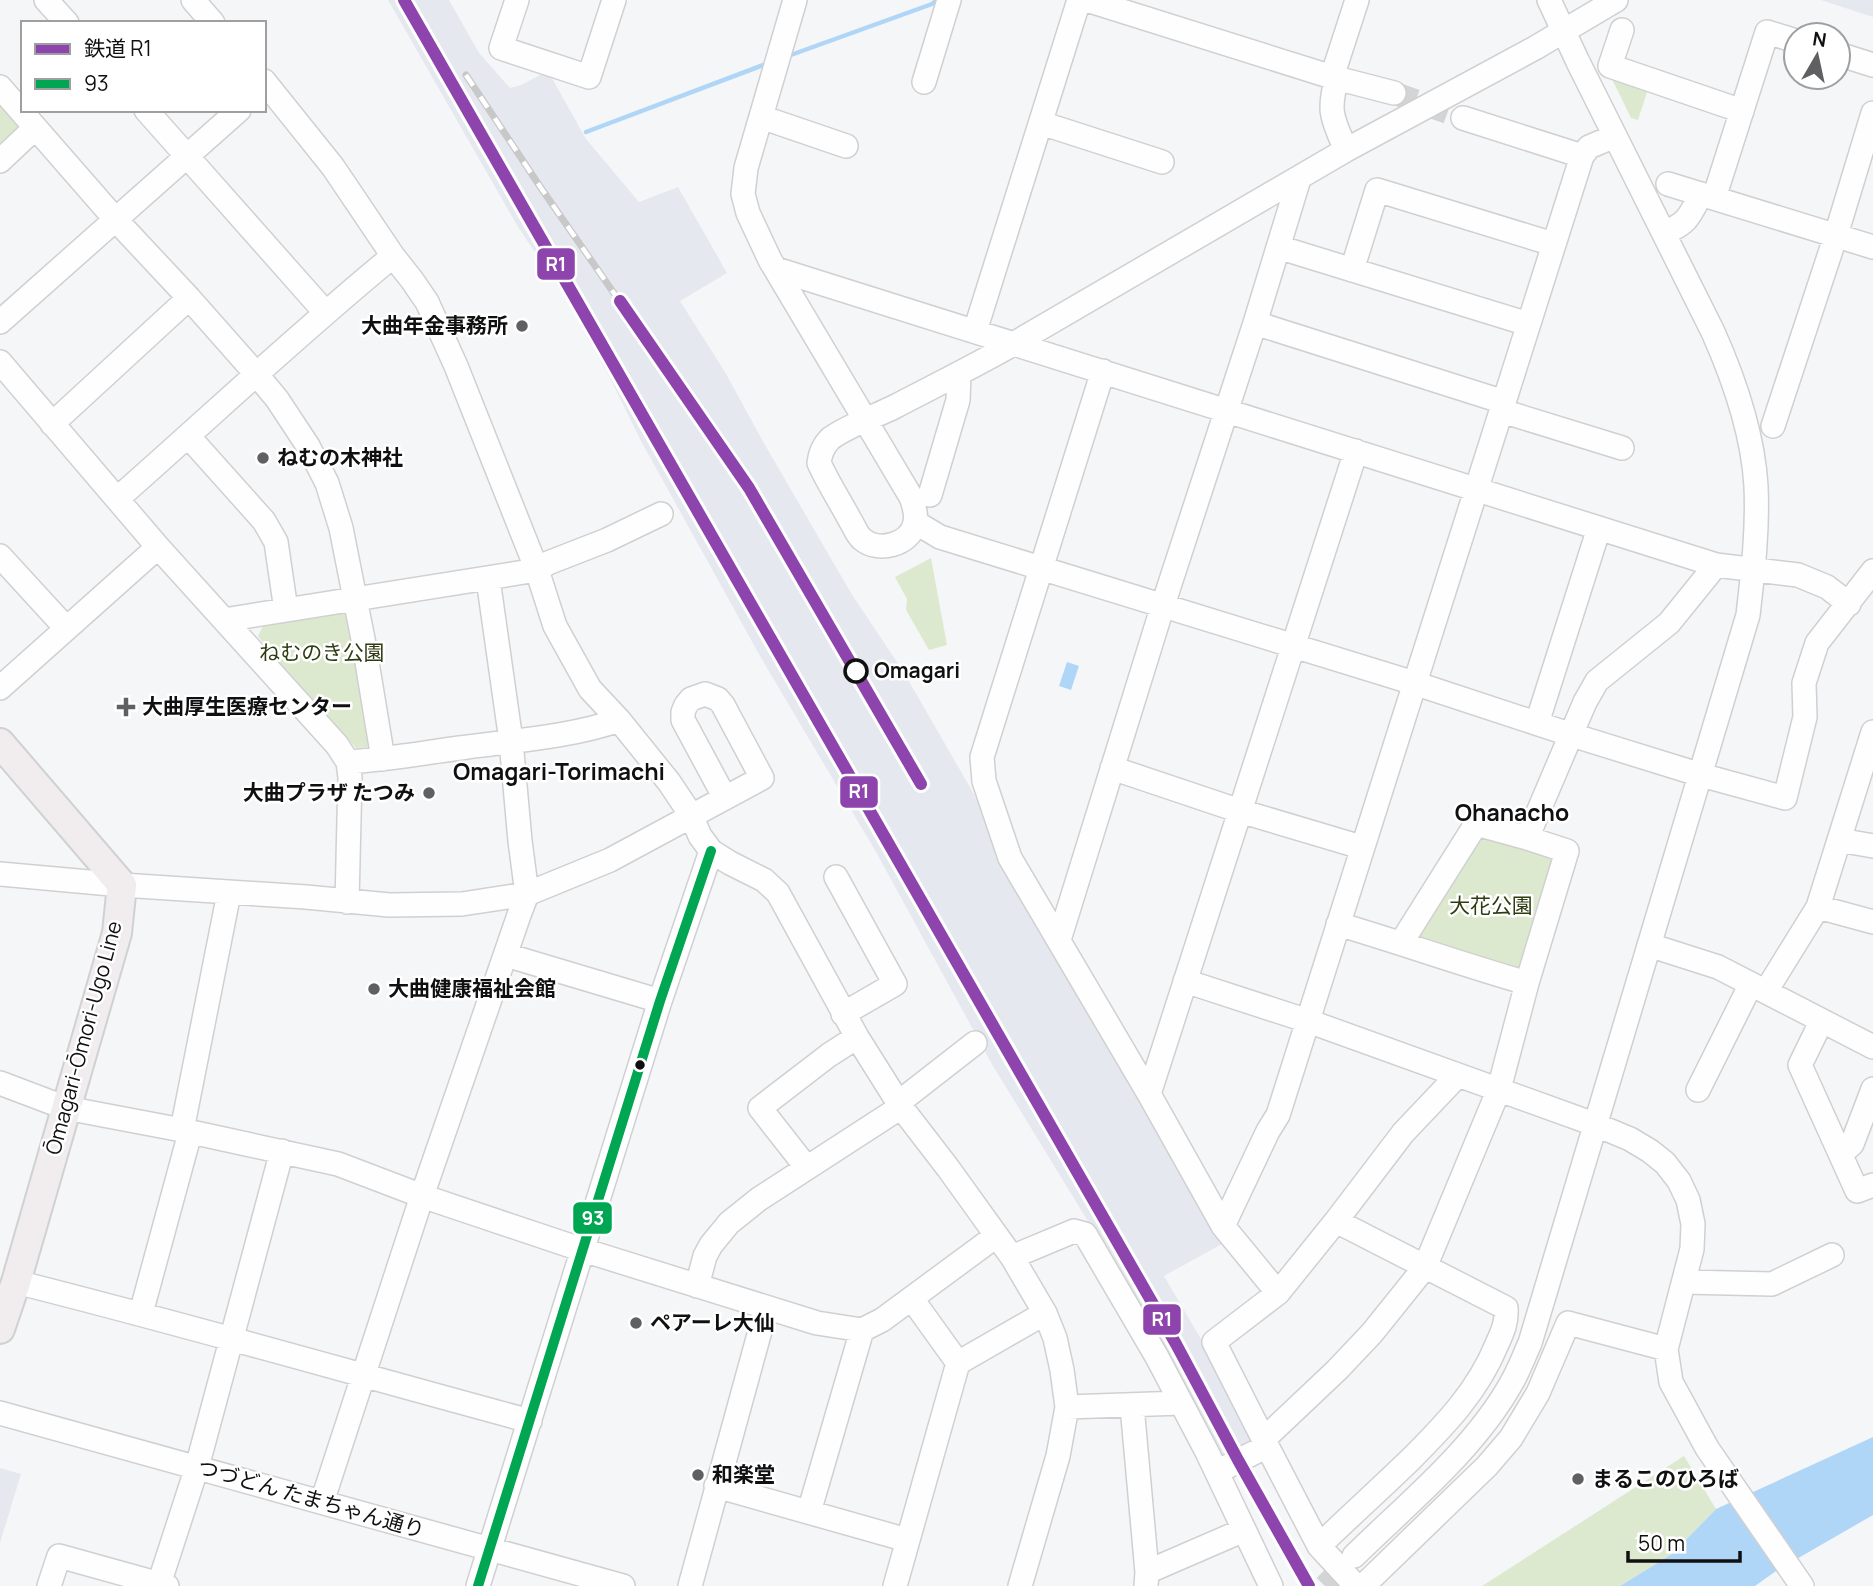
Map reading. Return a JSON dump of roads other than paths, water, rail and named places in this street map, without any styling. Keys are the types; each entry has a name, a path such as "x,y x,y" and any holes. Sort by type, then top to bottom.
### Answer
{"main road":[{"path":"0,743 121,885"},
{"name":"Ōmagari-Ōmori-Ugo Line","path":"6,1306 117,933 121,885"}],"street":[{"path":"46,0 65,21"},
{"path":"193,0 211,21"},
{"path":"517,0 502,48 589,77 614,0"},
{"path":"796,0 746,168 743,194 748,213 776,269 866,421 911,497 915,508 915,522 911,533 889,545 874,546 861,538 819,463 820,452 829,440 866,421 959,374 1015,343 1346,150 1616,0"},
{"path":"924,82 950,0"},
{"path":"975,331 1079,0"},
{"path":"1087,0 1335,78 1394,93"},
{"path":"1346,150 1331,112 1332,95 1357,0"},
{"path":"1354,1556 1465,1448 1513,1381 1538,1318 1594,1124 1701,775 1748,615 1754,569 1756,483 1747,435 1729,368 1549,0"},
{"path":"1622,30 1609,66 1742,111"},
{"path":"1664,233 1681,226 1707,196 1742,111 1767,32 1782,37"},
{"path":"1852,58 1873,65"},
{"path":"266,85 333,167 420,291 440,328 537,570 555,626 590,689 669,782 711,851 764,880 778,893 843,1014 900,1105 1012,1257 1045,1313 1055,1338 1067,1407 1058,1456 1020,1586"},
{"path":"0,87 21,112"},
{"path":"21,112 257,375 308,446 327,483 341,527 383,759"},
{"path":"148,112 325,312"},
{"path":"0,322 237,112"},
{"path":"1773,426 1873,113"},
{"path":"761,117 846,146"},
{"path":"1463,118 1582,156"},
{"path":"1041,123 1162,162"},
{"path":"0,161 35,128"},
{"path":"1223,1226 1268,1130 1278,1115 1582,156 1588,147 1615,136"},
{"path":"1059,940 1299,179"},
{"path":"1668,184 1873,247"},
{"path":"1352,270 1377,190 1553,244"},
{"path":"1278,247 1528,324"},
{"path":"117,499 325,312 393,256"},
{"path":"776,269 1716,565 1798,575 1826,587 1849,604"},
{"path":"52,424 189,298"},
{"path":"1255,323 1622,448"},
{"path":"0,362 158,547 337,745 348,762 350,777 347,902"},
{"path":"1103,371 982,757 984,781 1010,858 1223,1226 1278,1293"},
{"path":"930,495 958,400 959,374"},
{"path":"188,436 264,521 276,542 286,610"},
{"path":"1149,1094 1356,451"},
{"path":"224,620 537,570 661,514"},
{"path":"915,522 940,537 1785,799 1805,717 1804,683 1817,643 1873,571"},
{"path":"1537,723 1599,528"},
{"path":"0,688 158,547"},
{"path":"0,556 66,628"},
{"path":"1527,838 1597,681 1669,622 1716,565"},
{"path":"322,1502 422,1196 527,894 511,741 488,579"},
{"path":"348,762 511,741 600,727 619,720"},
{"path":"1698,1090 1759,988 1818,907 1839,840 1868,769 1873,732"},
{"path":"1112,768 1240,811 1361,847"},
{"path":"0,874 389,905 462,904 527,894 610,860 725,798"},
{"path":"1217,1472 1265,1443 1372,1333 1425,1267 1499,1089 1527,983 1567,851 1476,824 1401,943"},
{"path":"1839,840 1873,846"},
{"path":"478,1586 660,1001 711,851"},
{"path":"836,877 895,984 843,1014"},
{"path":"141,1313 186,1131 229,893"},
{"path":"1818,907 1873,922"},
{"path":"1338,924 1527,983"},
{"path":"1649,945 1718,967 1873,1047"},
{"path":"506,955 660,1001"},
{"path":"1185,981 1308,1021 1594,1124 1630,1139 1665,1163 1679,1181 1688,1200 1693,1224 1692,1249 1685,1282 1666,1349 1671,1382 1707,1448 1800,1583"},
{"path":"1821,1022 1800,1065 1857,1191 1873,1185"},
{"path":"807,1168 760,1108 857,1037"},
{"path":"697,1286 705,1255 729,1223 759,1199 900,1105 975,1043"},
{"path":"1356,1586 1319,1546 1214,1342 1278,1293 1403,1133 1458,1075"},
{"path":"0,1083 66,1108 338,1164 422,1196 766,1309 817,1323 862,1330 912,1299 996,1236"},
{"path":"1842,1154 1852,1144 1873,1089"},
{"path":"50,1586 59,1556 163,1585 282,1151"},
{"path":"1319,1546 1446,1424 1466,1400 1483,1374 1507,1319 1506,1308 1336,1221"},
{"path":"1012,1257 1074,1231 1085,1234 1157,1357 1217,1472 1271,1586"},
{"path":"1685,1282 1772,1284 1832,1255"},
{"path":"912,1299 958,1363"},
{"path":"6,1306 141,1313 530,1421"},
{"path":"690,1586 766,1309"},
{"path":"895,1586 958,1363 1045,1313"},
{"path":"1363,1586 1488,1466 1511,1438 1538,1393 1568,1323 1666,1349"},
{"path":"809,1512 862,1330"},
{"path":"1067,1407 1181,1403"},
{"path":"1132,1406 1146,1579 1244,1530"},
{"name":"つづどん たまちゃん通り","path":"0,1413 623,1586"},
{"path":"716,1486 907,1540"}],"water":[{"path":"1067,662 1079,666 1071,690 1059,686"},
{"path":"1873,1437 1873,1515 1755,1586 1620,1586 1672,1554 1716,1509"}],"waterway":[{"path":"788,56 937,0"},
{"path":"586,132 766,64"}],"tunnel":[{"path":"1394,93 1463,118"},
{"path":"1325,1586 1354,1556"}],"railway":[{"path":"466,75 749,488 921,784"}],"rail line":[{"name":"R1","path":"404,0 1176,1344 1309,1586"},
{"name":"R1","path":"620,301 749,488 921,784"}],"place":[{"name":"大曲年金事務所","path":"522,326"},
{"name":"ねむの木神社","path":"263,458"},
{"name":"Omagari","path":"856,671"},
{"name":"大曲厚生医療センター","path":"126,707"},
{"name":"大曲プラザ たつみ","path":"429,793"},
{"name":"大曲健康福祉会館","path":"374,989"},
{"name":"ペアーレ大仙","path":"636,1323"},
{"name":"和楽堂","path":"698,1475"},
{"name":"まるこのひろば","path":"1578,1479"}],"district":[{"name":"Omagari-Torimachi","path":"559,772"},
{"name":"Ohanacho","path":"1512,813"}],"park label":[{"name":"ねむのき公園","path":"322,653"},
{"name":"大花公園","path":"1491,906"}]}
